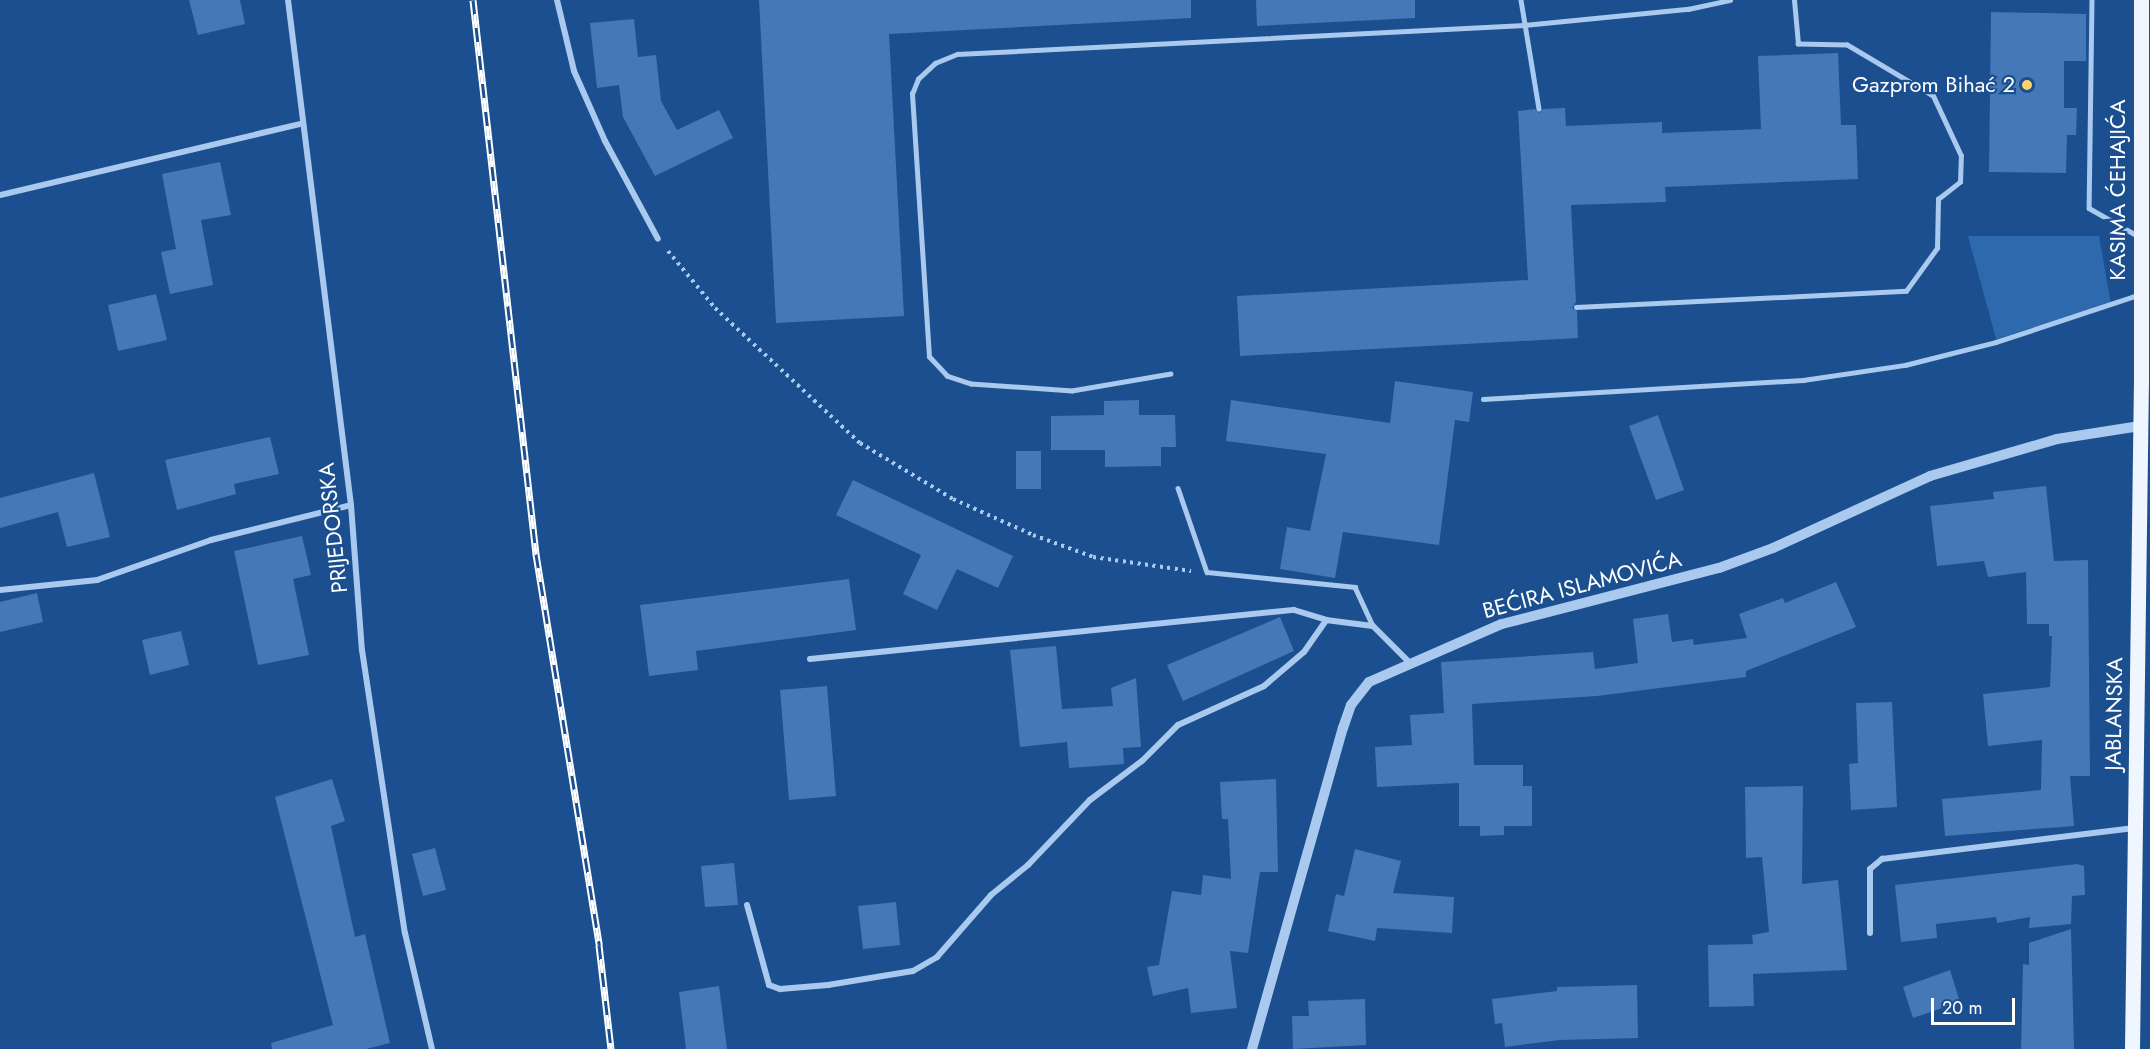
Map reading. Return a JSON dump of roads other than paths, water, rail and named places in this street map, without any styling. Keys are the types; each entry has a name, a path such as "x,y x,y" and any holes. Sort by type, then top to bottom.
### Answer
{"main road":[{"name":"KASIMA ĆEHAJIĆA","path":"2141,0 2140,237 2145,293 2141,380"},
{"name":"JABLANSKA","path":"2132,1049 2145,426 2141,380"}],"street":[{"name":"PRIJEDORSKA","path":"288,0 301,124 351,505 362,650 405,933 432,1049"},
{"path":"558,0 574,72 609,150 658,239"},
{"path":"0,195 301,124"},
{"name":"BEĆIRA ISLAMOVIĆA","path":"1252,1049 1351,705 1369,682 1408,662 1502,624 1719,568 1930,476 2057,440 2145,426"},
{"path":"0,590 97,580 211,540 351,505"},
{"path":"810,659 1294,609 1326,620 1373,626 1408,662"},
{"path":"747,905 769,985 780,989 828,985 913,971 937,957 991,895 1028,865 1090,800 1142,761 1186,720 1264,686 1311,644 1326,620"},
{"path":"1870,933 1870,869 1882,860 2135,828"}],"lane":[{"path":"1521,0 1539,109"},
{"path":"1171,374 1072,391 971,384 947,376 929,357 912,94 918,79 935,63 957,54 1524,25 1688,9 1730,0"},
{"path":"1576,307 1906,291 1937,248 1938,199 1960,182 1961,156 1933,96 1847,45 1798,44 1794,0"},
{"path":"2092,0 2089,208 2140,237"},
{"path":"1483,399 1803,380 1905,365 1996,342 2145,293"},
{"path":"1178,488 1207,572 1355,587 1373,626"}],"railway":[{"path":"473,0 536,554 599,945 611,1049"}],"place":[{"name":"Gazprom Bihać 2","path":"2027,85"}]}
